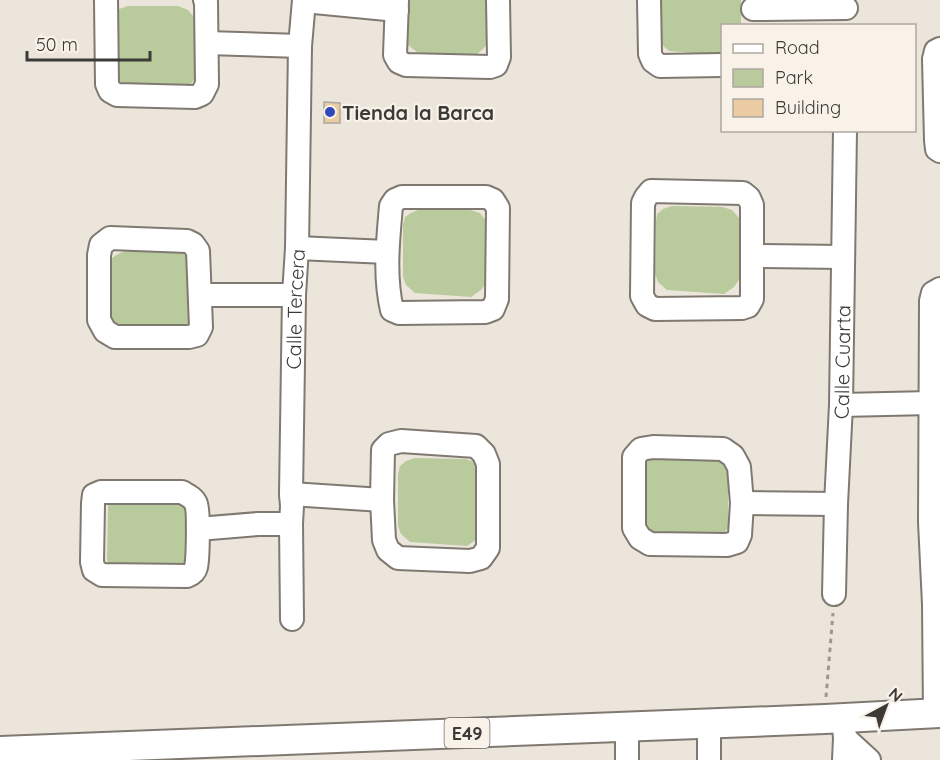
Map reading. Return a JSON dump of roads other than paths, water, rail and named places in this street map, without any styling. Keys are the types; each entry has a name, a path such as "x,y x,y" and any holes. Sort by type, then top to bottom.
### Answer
{"main road":[{"name":"E49","path":"0,751 709,723 839,734 937,713"}],"street":[{"path":"106,0 106,84 110,91 117,95 195,97 202,93 207,84 207,2 205,0"},
{"path":"304,1 397,5 395,55 399,62 406,65 490,68 496,64 499,57 498,0"},
{"path":"649,0 650,54 653,61 660,66 721,65"},
{"name":"Calle Tercera","path":"292,619 294,295 297,248 300,46 304,1"},
{"path":"753,11 846,11"},
{"path":"207,43 300,46"},
{"path":"940,49 936,51 924,97 937,149 940,151"},
{"name":"Calle Cuarta","path":"834,594 841,405 845,132"},
{"path":"651,192 743,193 752,205 752,256 752,299 748,306 742,308 655,309 646,305 642,296 643,203 646,197 651,192"},
{"path":"402,197 486,197 493,200 498,208 496,299 493,309 485,312 399,313 392,310 387,252 391,206 395,200 402,197"},
{"path":"110,238 187,241 193,244 198,251 200,295 201,327 197,335 189,337 115,337 105,331 99,320 101,245 110,238"},
{"path":"297,248 387,252"},
{"path":"752,256 843,256"},
{"path":"937,713 933,604 935,521 931,301 933,293 940,289"},
{"path":"200,295 294,295"},
{"path":"841,405 932,403"},
{"path":"400,441 476,446 484,454 488,464 488,548 481,558 470,561 398,558 388,550 384,540 382,500 383,450 389,444 400,441"},
{"path":"653,447 723,449 733,456 739,467 742,503 741,535 737,542 727,544 650,543 640,538 634,528 634,457 641,449 653,447"},
{"path":"101,492 182,492 196,504 198,529 197,566 194,573 187,576 102,575 94,570 92,562 93,503 94,495 101,492"},
{"path":"291,494 382,500"},
{"path":"742,503 836,504"},
{"path":"198,529 258,524 291,525"},
{"path":"709,723 709,760"},
{"path":"627,727 627,760"},
{"path":"839,734 869,760"}],"place":[{"name":"Tienda la Barca","path":"330,112"}]}
